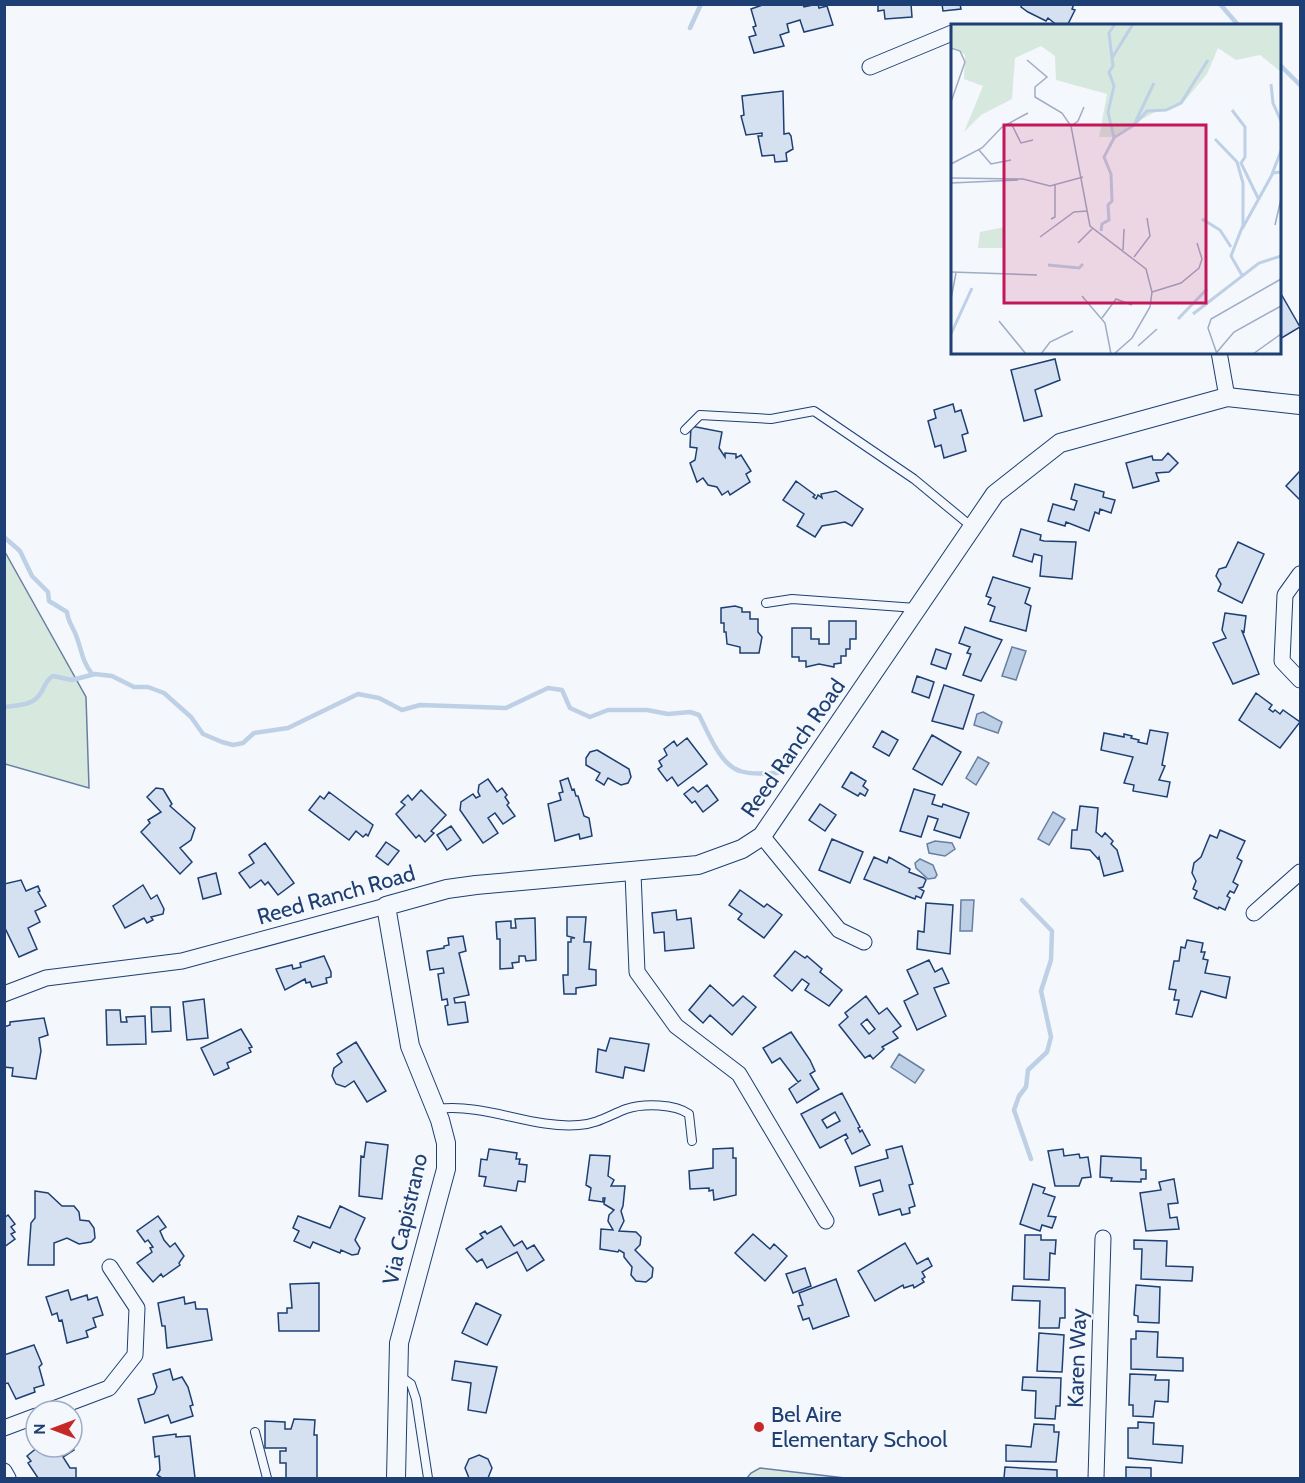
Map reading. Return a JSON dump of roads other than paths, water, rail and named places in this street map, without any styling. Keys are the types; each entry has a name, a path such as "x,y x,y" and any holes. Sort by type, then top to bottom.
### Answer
{"street":[{"path":"870,67 951,33"},
{"path":"1219,354 1227,398"},
{"name":"Reed Ranch Road","path":"5,992 57,976 182,961 386,906 476,885 633,873 698,865 742,849 762,836 995,494 1060,443 1227,398 1300,405"},
{"path":"1300,574 1285,595 1282,661 1300,680"},
{"path":"762,836 839,930 864,942"},
{"path":"1254,913 1300,872"},
{"path":"633,873 638,972 676,1026 739,1074 826,1221"},
{"name":"Via Capistrano","path":"386,906 410,1046 446,1143 446,1169 399,1343 396,1479"},
{"name":"Karen Way","path":"1096,1479 1103,1238"},
{"path":"80,1399 109,1388 135,1355 137,1308 110,1267"},
{"path":"4,1428 24,1420"},
{"path":"4,1471 8,1479"}],"lane":[{"path":"685,430 700,415 771,418 814,411 914,479 972,527"},
{"path":"766,603 792,599 917,608"},
{"path":"434,1109 460,1106 553,1125 578,1126 598,1123 628,1108 680,1108 689,1114 692,1141"},
{"path":"398,1375 411,1384 416,1399 428,1479"},
{"path":"255,1432 267,1479"}],"water":[{"path":"1012,647 1026,651 1016,680 1002,676"},
{"path":"983,712 1002,722 998,733 974,725 977,714"},
{"path":"978,757 989,763 976,785 966,778"},
{"path":"1053,812 1065,819 1049,845 1038,839"},
{"path":"935,841 952,843 955,849 945,856 929,853 927,844"},
{"path":"920,859 933,865 937,875 935,878 928,879 916,868 915,863"},
{"path":"961,900 974,900 972,931 960,931"},
{"path":"899,1054 924,1070 915,1083 891,1067"}],"waterway":[{"path":"690,28 701,4"},
{"path":"1220,4 1237,24"},
{"path":"1281,66 1300,85"},
{"path":"4,537 20,551 32,576 48,592 49,601 67,612 92,674"},
{"path":"4,707 26,704 35,700 53,676 72,680 95,674 112,676 134,687 148,687 164,693 191,717 203,734 233,745 243,743 254,733 288,728 358,694 379,698 402,710 420,705 506,708 548,688 562,690 570,708 590,717 608,710 647,710 668,714 690,712 699,715 715,747 733,768 749,773 778,773"},
{"path":"1022,900 1052,931 1051,960 1041,991 1051,1037 1047,1052 1028,1070 1026,1087 1019,1096 1014,1110 1031,1159"}],"place":[{"name":"Bel Aire Elementary School","path":"759,1427"}]}
